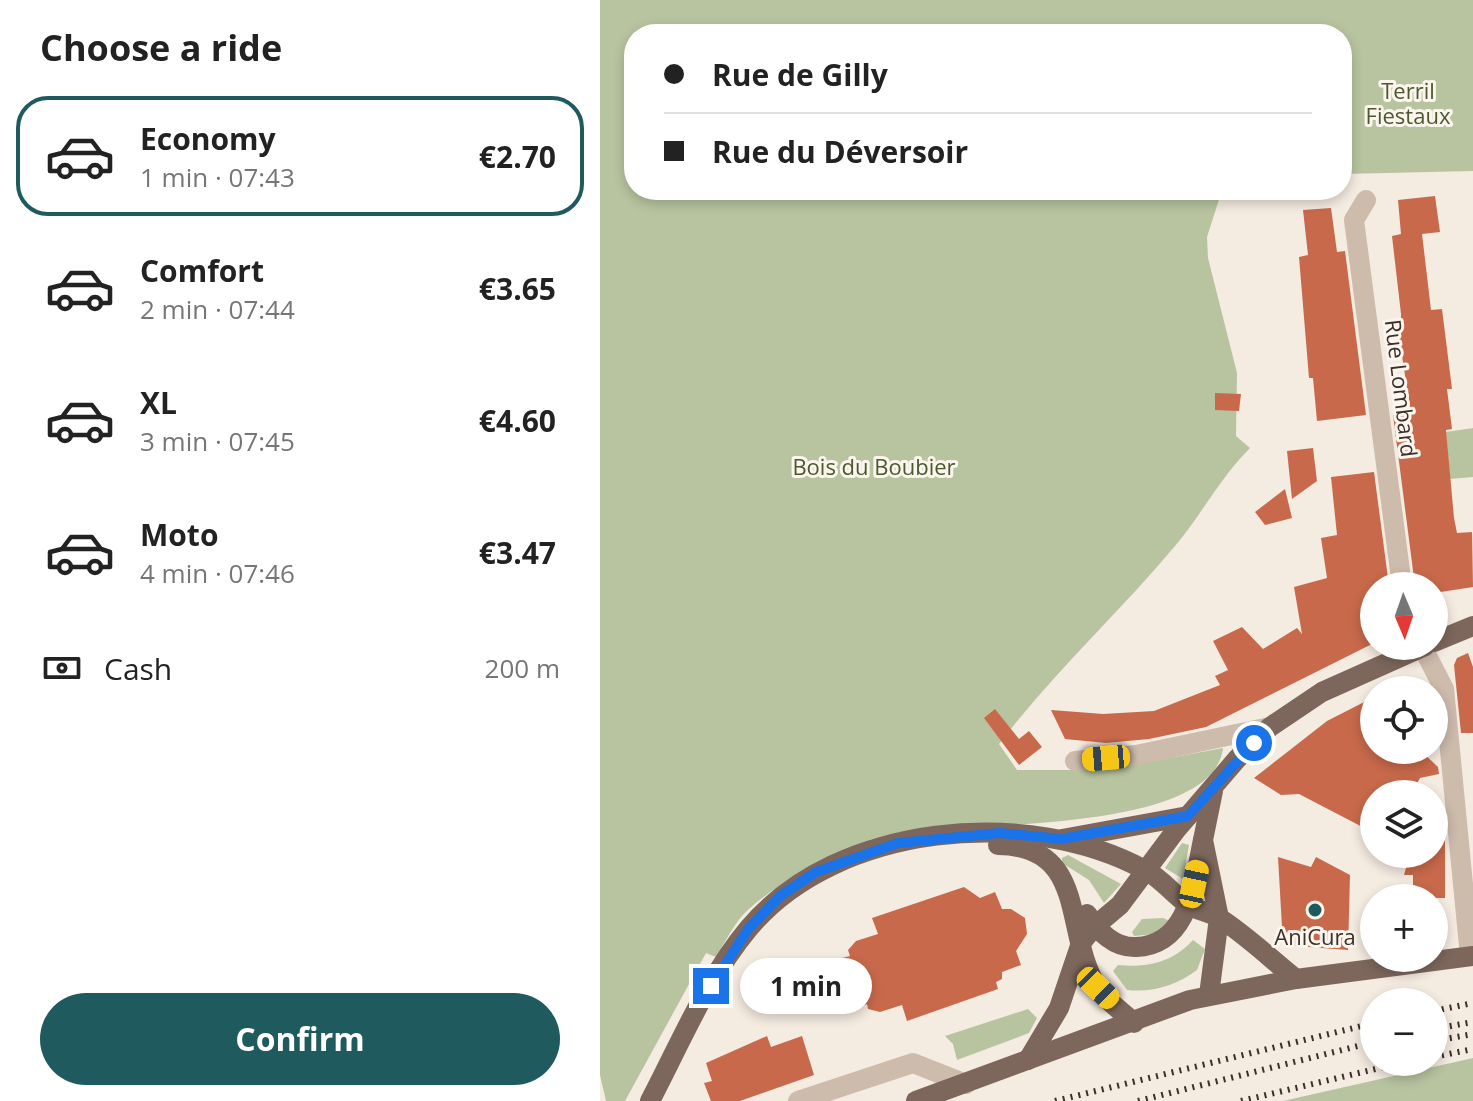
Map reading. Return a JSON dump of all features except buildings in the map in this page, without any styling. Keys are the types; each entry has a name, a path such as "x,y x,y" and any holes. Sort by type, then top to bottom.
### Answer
{"main road":[{"path":"1448,636 1473,626"},
{"path":"1028,1060 1059,1008 1081,943 1095,926 1120,905 1188,816 1213,791 1237,759 1270,727 1322,692 1392,660"},
{"path":"898,843 1019,845 1048,861 1066,880 1095,926 1110,941 1125,948 1149,947 1169,937 1189,905 1213,791"},
{"path":"1061,839 1188,816"},
{"path":"650,1101 724,961 780,896 816,872 898,843 1007,833 1061,839 1147,870 1189,905 1219,918 1296,979"},
{"path":"1203,840 1219,918 1209,995"},
{"path":"1066,880 1081,943 1098,988 1134,1023"},
{"path":"916,1101 1209,995 1296,979 1471,956"}],"street":[{"name":"Rue Lombard","path":"1366,200 1354,220 1400,572"},
{"path":"1430,660 1444,689 1471,956"},
{"path":"1075,761 1136,755 1270,727"},
{"path":"798,1101 913,1063 966,1084"}],"green space":[{"name":"Bois du Boubier","path":"600,0 1473,0 1473,171 1352,174 1352,24 624,24 624,200 1219,200 1207,237 1208,258 1237,373 1236,436 1250,448 1229,471 1175,546 1041,693 999,744 1017,770 1104,770 1223,748 1209,776 1176,797 1131,810 1078,819 891,834 831,856 787,881 750,908 735,925 716,957 706,953 625,1101 606,1101 600,1075"},
{"path":"1473,428 1473,477 1450,479 1446,432"},
{"path":"1182,843 1189,845 1183,879 1165,868"},
{"path":"1068,855 1121,884 1104,903 1089,880 1062,863 1062,858"},
{"path":"1163,918 1172,922 1156,934 1134,936 1132,932 1142,919"},
{"path":"1193,940 1205,949 1197,970 1173,984 1155,989 1127,990 1113,971 1118,965 1159,962 1177,954"},
{"path":"1028,1009 1037,1018 1029,1033 957,1060 953,1044 945,1036"},
{"path":"1473,1058 1473,1101 1283,1101 1393,1076 1448,1076 1448,1064"}],"railway":[{"path":"1448,1008 1473,1003"},
{"path":"1448,1026 1473,1022"},
{"path":"1055,1101 1360,1026"},
{"path":"1448,1038 1473,1034"},
{"path":"1138,1101 1360,1046"},
{"path":"1448,1054 1473,1049"},
{"path":"1241,1101 1360,1073"}],"place":[{"name":"AniCura","path":"1315,910"}],"route":[{"path":"711,986 724,961 749,928 780,896 816,872 854,856 898,843 979,833 1021,832 1061,839 1188,816 1254,743"}],"park label":[{"name":"Terril Fiestaux","path":"1408,102"}]}
